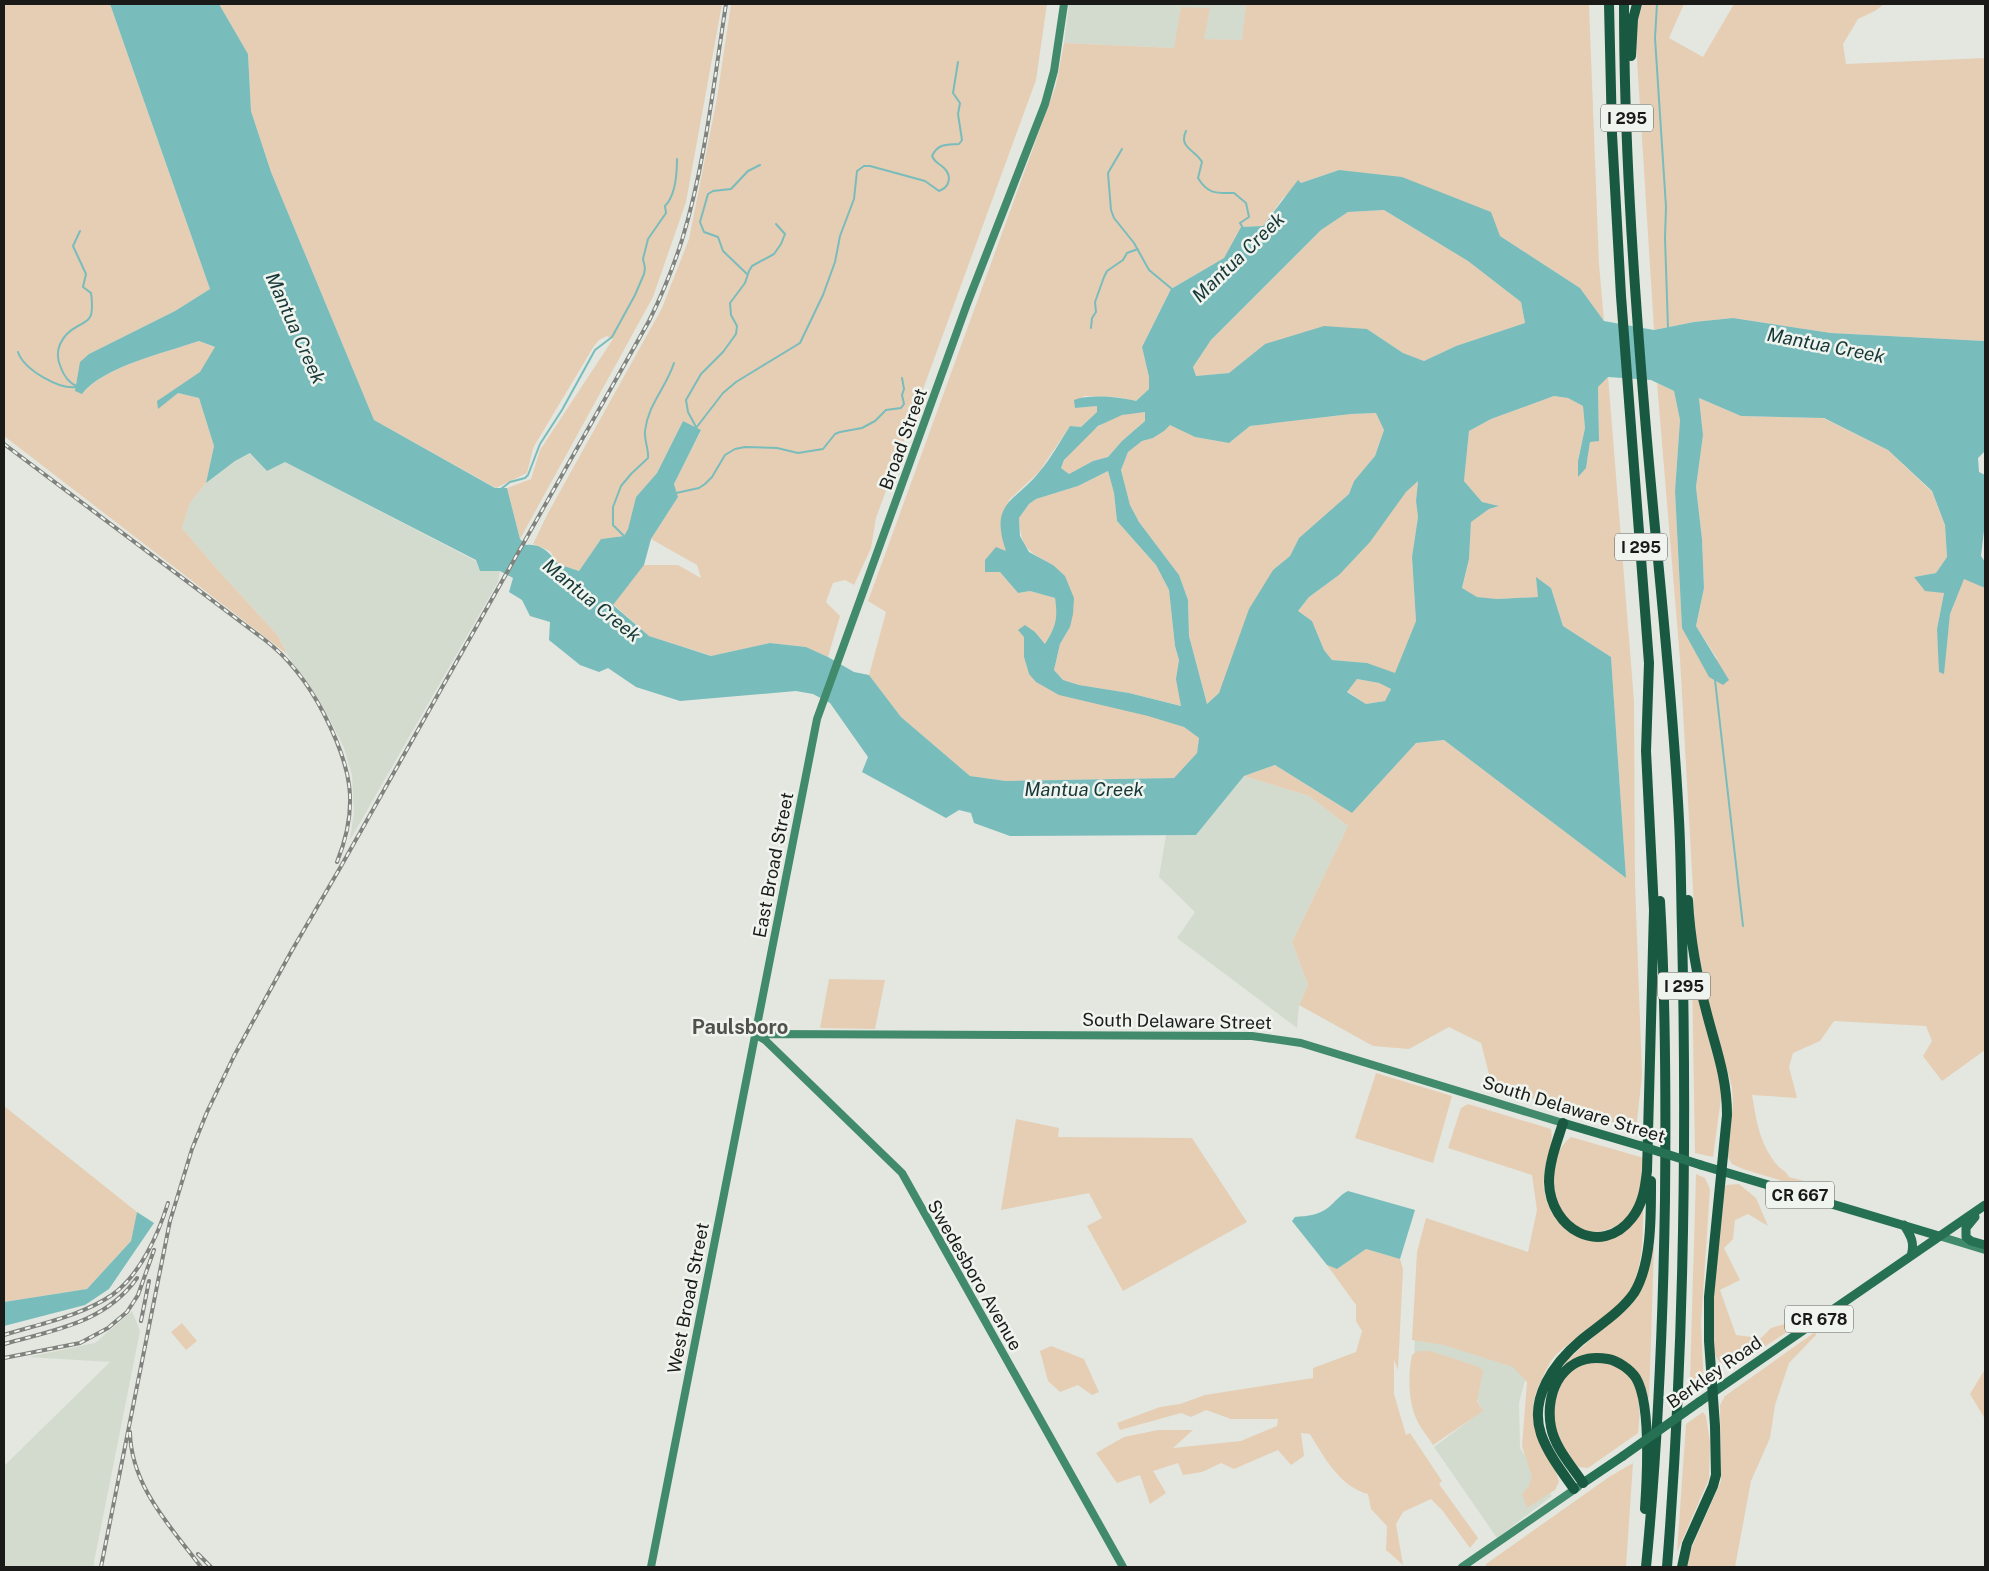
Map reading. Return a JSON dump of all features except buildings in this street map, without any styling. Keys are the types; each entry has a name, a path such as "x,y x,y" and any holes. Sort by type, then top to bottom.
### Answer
{"highway":[{"name":"I 295","path":"1609,4 1612,134 1621,296 1648,635 1649,696 1662,926 1665,1171 1661,1341 1652,1505 1646,1567"},
{"name":"I 295","path":"1624,4 1636,310 1666,633 1679,820 1685,1026 1685,1183 1679,1385 1667,1567"},
{"path":"1632,232 1636,199 1631,46 1633,19 1637,4"},
{"path":"1563,1123 1550,1172 1550,1193 1557,1214 1571,1229 1588,1236 1610,1234 1622,1228 1632,1218 1644,1194 1647,1171 1654,910 1646,751 1649,696"},
{"path":"1679,820 1685,849 1688,910 1695,960 1706,1012 1727,1091 1727,1115 1709,1297 1708,1341 1713,1392 1716,1475 1687,1544 1682,1567"},
{"path":"1579,1486 1546,1446 1538,1416 1540,1404 1548,1377 1558,1363 1572,1348 1626,1303 1635,1291 1640,1278 1650,1222 1650,1075"},
{"path":"1579,1486 1555,1441 1550,1417 1552,1395 1561,1375 1574,1364 1597,1358 1613,1360 1627,1368 1635,1376 1642,1392 1645,1411 1645,1504 1640,1567"}],"main road":[{"name":"Broad Street","path":"822,703 967,304 1045,104 1054,71 1064,4"},
{"name":"East Broad Street","path":"755,1034 814,734 822,703"},
{"name":"South Delaware Street","path":"755,1034 1252,1036 1302,1043 1721,1171"},
{"name":"Swedesboro Avenue","path":"755,1034 765,1040 902,1173 1123,1567"},
{"name":"West Broad Street","path":"651,1567 755,1034"},
{"name":"CR 667","path":"1721,1171 1985,1250"},
{"name":"Berkley Road","path":"1462,1567 1985,1205"},
{"path":"1985,1211 1969,1223 1965,1232 1971,1241 1985,1245"},
{"path":"1904,1225 1913,1242 1914,1247 1911,1256"}],"shaded area":[{"path":"4,4 110,4 210,289 175,311 89,354 82,394 92,384 105,376 153,355 199,341 216,348 201,372 157,401 178,393 199,398 214,446 206,483 190,503 182,528 278,636 287,654 4,436"},
{"path":"219,4 722,4 686,202 653,297 520,539 507,488 531,479 540,450 613,339 607,336 599,340 594,346 533,448 527,473 496,488 374,420 271,172 251,111 248,54"},
{"path":"731,4 1047,4 1036,80 876,518 871,548 854,585 845,580 833,583 826,602 840,616 828,657 806,647 770,643 712,656 649,636 613,604 644,565 678,565 701,578 697,565 651,539 678,497 674,484 701,431 683,421 657,473 636,497 628,530 624,536 601,539 579,571 558,564 550,551 533,544 548,513 662,308 689,239 717,98"},
{"path":"1069,4 1246,4 1243,40 1203,39 1181,7 1175,48 1064,43"},
{"path":"1246,4 1589,4 1599,264 1604,321 1580,288 1500,236 1339,170 1301,183 1283,198 1263,226 1241,227 1224,258 1171,289 1142,347 1149,377 1149,389 1136,401 1117,397 1084,396 1075,408 1097,406 1097,412 1081,427 1070,426 1039,472 1009,500 1006,552 1000,572 1018,593 1030,591 1055,598 1056,605 1056,622 1045,644 1035,632 1024,637 1024,657 1029,674 1184,727 1199,738 1197,753 1174,778 1006,781 970,776 901,717 869,675 886,612 868,601 1056,85 1064,43 1174,48 1181,7 1210,8 1204,39 1242,40"},
{"path":"1643,4 1684,4 1669,38 1703,57 1734,4 1884,4 1875,11 1858,19 1843,44 1846,64 1985,58 1985,341 1831,333 1733,318 1694,322 1654,330 1635,27"},
{"path":"1384,210 1468,261 1521,302 1525,323 1456,346 1424,361 1403,353 1367,329 1265,344 1229,373 1196,376 1193,367 1211,340 1321,230 1348,212"},
{"path":"1608,376 1634,701 1635,883 1642,1075 1636,1130 1492,1086 1481,1043 1449,1027 1409,1049 1373,1046 1299,1005 1308,985 1292,942 1348,826 1309,796 1244,776 1275,765 1352,813 1416,743 1444,740 1626,878 1611,657 1563,626 1551,588 1537,578 1538,597 1497,599 1477,597 1462,589 1469,559 1471,521 1489,509 1498,506 1482,502 1464,481 1469,431 1491,419 1554,396 1568,398 1583,406 1585,428 1578,461 1586,468 1590,442 1599,440 1598,387"},
{"path":"1657,383 1674,391 1680,420 1675,491 1682,628 1718,660 1696,626 1704,588 1702,539 1696,487 1703,435 1699,398 1741,416 1823,418 1888,450 1932,492 1945,525 1947,557 1936,573 1914,577 1944,593 1937,629 1943,674 1950,614 1964,578 1985,588 1985,1050 1942,1081 1923,1056 1932,1041 1926,1026 1834,1021 1820,1041 1793,1053 1789,1067 1797,1098 1752,1095 1760,1132 1772,1157 1789,1177 1812,1183 1812,1190 1743,1169 1732,1164 1728,1157 1727,1144 1733,1105 1732,1087 1709,1008 1696,943 1680,659"},
{"path":"1145,412 1145,421 1122,441 1108,457 1093,461 1069,474 1061,468 1064,460 1077,444 1104,423 1121,415"},
{"path":"1377,413 1384,430 1375,456 1354,481 1349,494 1299,538 1290,556 1273,570 1219,693 1207,704 1189,636 1188,600 1179,575 1139,522 1130,505 1121,470 1128,452 1142,441 1153,438 1164,431 1170,424 1195,437 1229,443 1250,426 1351,414"},
{"path":"251,453 267,471 285,462 476,561 480,571 500,571 498,582 350,840 354,812 352,775 344,748 328,716 287,654 278,636 182,528 190,503 206,483 235,461"},
{"path":"1108,471 1114,493 1117,521 1156,565 1169,590 1175,646 1179,660 1177,679 1182,706 1129,693 1079,685 1063,680 1054,670 1060,644 1070,627 1053,565 1027,548 1022,536 1019,518 1029,504 1036,499 1078,486"},
{"path":"1418,480 1416,501 1418,517 1412,557 1416,621 1395,674 1367,663 1332,660 1324,650 1312,621 1298,611 1309,597 1339,575 1406,492"},
{"path":"1357,679 1379,683 1391,689 1385,701 1366,704 1347,691"},
{"path":"1244,776 1309,796 1348,826 1292,942 1308,985 1299,1005 1297,1028 1177,938 1195,912 1159,877 1166,835 1196,835"},
{"path":"1692,972 1722,1091 1713,1157 1695,1153"},
{"path":"829,979 885,980 875,1029 820,1028"},
{"path":"1376,1073 1452,1096 1433,1163 1355,1138"},
{"path":"1468,1104 1551,1129 1552,1137 1544,1175 1544,1190 1550,1210 1562,1226 1570,1232 1588,1239 1609,1238 1622,1229 1643,1209 1640,1262 1630,1291 1607,1317 1555,1355 1537,1390 1533,1407 1534,1422 1559,1482 1555,1490 1527,1508 1522,1494 1529,1486 1532,1477 1522,1446 1527,1382 1513,1367 1444,1345 1412,1340 1417,1252 1426,1218 1528,1252 1537,1210 1532,1175 1448,1148 1461,1108"},
{"path":"4,1106 137,1212 131,1241 87,1289 4,1302"},
{"path":"1016,1119 1059,1128 1058,1137 1192,1138 1247,1222 1123,1291 1087,1226 1102,1218 1089,1193 1001,1210"},
{"path":"1571,1137 1644,1158 1642,1183 1635,1208 1627,1218 1616,1226 1595,1232 1585,1231 1568,1222 1557,1205 1554,1170 1561,1148"},
{"path":"1696,1174 1705,1178 1710,1189 1701,1324 1704,1386 1694,1394 1690,1378"},
{"path":"1739,1184 1756,1198 1768,1226 1748,1214 1735,1220 1733,1239 1724,1248 1740,1280 1720,1290 1736,1335 1761,1338 1771,1328 1799,1320 1799,1324 1740,1363 1728,1366 1718,1360 1714,1349 1712,1331 1713,1282 1721,1195 1726,1185"},
{"path":"1651,1246 1654,1247 1649,1400 1642,1379 1605,1354 1585,1354 1558,1368 1623,1311"},
{"path":"1366,1249 1400,1259 1403,1269 1398,1370 1394,1360 1394,1394 1406,1435 1410,1433 1442,1481 1439,1484 1478,1538 1470,1548 1442,1510 1431,1499 1403,1512 1396,1524 1403,1565 1386,1550 1387,1526 1371,1509 1368,1494 1349,1485 1341,1478 1327,1461 1310,1434 1301,1433 1304,1456 1291,1465 1278,1450 1234,1469 1221,1463 1202,1472 1183,1475 1178,1463 1153,1471 1166,1493 1150,1504 1140,1475 1117,1483 1096,1453 1124,1437 1158,1430 1193,1430 1173,1448 1241,1441 1277,1426 1278,1419 1231,1419 1206,1410 1191,1417 1181,1413 1120,1430 1117,1423 1160,1407 1180,1404 1205,1395 1313,1378 1313,1368 1356,1352 1362,1331 1356,1321 1356,1305 1327,1265 1337,1269"},
{"path":"132,1311 140,1331 94,1567 4,1567 4,1466 110,1362 28,1357 95,1343"},
{"path":"182,1323 197,1341 186,1350 171,1332"},
{"path":"1815,1332 1816,1335 1789,1363 1775,1405 1770,1438 1751,1481 1735,1567 1686,1567 1692,1547 1721,1481 1720,1405 1725,1396"},
{"path":"1415,1336 1528,1369 1519,1403 1520,1448 1552,1496 1497,1538 1434,1447 1482,1411 1475,1394 1414,1357"},
{"path":"1051,1346 1084,1359 1099,1392 1092,1395 1078,1385 1060,1392 1048,1381 1040,1351"},
{"path":"1418,1351 1430,1351 1479,1367 1483,1371 1477,1401 1483,1411 1433,1445 1418,1422 1411,1403 1409,1378 1411,1362 1412,1355"},
{"path":"1597,1362 1613,1364 1630,1375 1639,1403 1638,1433 1588,1468 1578,1467 1566,1451 1557,1434 1554,1419 1555,1402 1560,1384 1569,1372 1582,1365"},
{"path":"1985,1369 1985,1419 1970,1394"},
{"path":"1703,1412 1706,1416 1710,1443 1709,1479 1677,1552 1686,1424"},
{"path":"1633,1463 1626,1567 1486,1567 1486,1564 1609,1477"}],"water":[{"name":"Mantua Creek","path":"110,4 219,4 248,54 251,111 271,172 374,420 495,488 507,488 520,539 526,545 541,547 558,564 579,571 601,539 624,536 628,529 636,497 657,473 683,421 701,430 674,484 678,497 651,539 644,565 613,605 649,636 711,656 770,643 806,647 854,672 869,675 901,717 970,776 1006,781 1174,778 1197,753 1199,738 1184,727 1148,716 1059,695 1036,682 1029,674 1024,657 1024,637 1018,630 1025,625 1035,632 1045,644 1055,622 1055,598 1030,591 1018,593 1000,572 985,572 985,560 996,547 1006,551 1001,522 1007,504 1031,482 1044,466 1070,426 1081,427 1097,412 1097,406 1075,408 1074,400 1088,397 1105,397 1136,401 1149,389 1149,377 1142,347 1171,289 1224,258 1241,227 1263,226 1298,180 1301,183 1339,170 1402,177 1491,212 1500,236 1580,288 1604,321 1654,330 1694,322 1733,318 1831,333 1985,341 1985,451 1978,458 1979,472 1985,475 1985,522 1981,556 1985,562 1985,588 1964,579 1950,614 1944,674 1939,672 1937,629 1944,593 1925,591 1914,577 1936,573 1947,557 1945,525 1932,491 1888,450 1824,418 1741,416 1699,398 1703,435 1696,487 1702,539 1704,588 1696,626 1729,680 1723,685 1709,677 1682,628 1675,491 1680,420 1674,391 1651,380 1608,377 1598,387 1599,441 1590,442 1586,468 1578,477 1578,461 1585,428 1583,406 1568,398 1554,396 1491,419 1469,431 1464,481 1482,502 1499,506 1489,509 1471,522 1469,559 1462,588 1477,597 1497,599 1538,597 1536,577 1551,588 1563,626 1611,657 1626,878 1444,740 1416,743 1352,813 1275,765 1244,776 1196,835 1010,836 974,823 971,813 959,810 946,818 862,772 868,757 830,703 813,694 796,691 680,701 636,687 608,668 599,672 580,665 549,640 550,622 530,616 522,600 509,592 513,578 500,571 480,571 476,560 285,462 267,471 250,453 235,461 206,483 214,446 199,398 178,393 158,409 157,401 200,372 215,347 199,341 153,355 104,376 91,384 82,394 75,391 80,362 89,354 175,311 210,289","holes":["1384,210 1468,261 1521,302 1525,323 1456,346 1424,361 1403,353 1367,329 1324,326 1265,344 1229,373 1196,376 1193,367 1211,340 1321,230 1348,212","1145,412 1145,421 1122,441 1108,457 1093,461 1069,474 1061,468 1064,460 1098,426 1122,415","1376,413 1384,430 1375,456 1354,481 1349,494 1299,538 1290,556 1273,570 1249,609 1219,693 1207,704 1189,636 1188,600 1179,575 1139,522 1130,505 1121,470 1128,452 1142,441 1153,438 1164,431 1170,425 1195,437 1229,443 1250,426 1351,414","1108,471 1114,493 1117,521 1156,565 1169,590 1175,646 1179,660 1176,679 1181,706 1129,693 1079,685 1063,680 1054,670 1060,644 1070,627 1074,598 1065,576 1053,565 1029,552 1020,536 1019,518 1029,504 1036,499 1078,486","1418,481 1416,501 1418,517 1412,557 1416,621 1395,673 1367,663 1332,660 1324,650 1312,621 1298,611 1309,597 1339,575 1370,542 1406,492","1357,679 1379,683 1391,689 1385,701 1366,704 1347,692"]},
{"path":"1348,1191 1415,1210 1400,1259 1366,1249 1337,1269 1327,1265 1292,1221 1295,1217 1309,1216 1321,1212"},
{"path":"137,1212 154,1223 109,1289 85,1305 4,1326 4,1302 87,1289 131,1241"}],"waterway":[{"path":"1657,4 1655,38 1666,207 1665,238 1668,328"},
{"path":"696,428 723,393 736,382 800,343 823,295 835,262 840,236 854,199 857,171 864,166 870,166 925,181 939,191 946,187 949,181 947,171 932,156 940,147 959,144 962,140 958,114 960,103 953,93 958,62"},
{"name":"Mantua Creek","path":"1186,131 1184,137 1186,145 1202,162 1198,178 1202,184 1214,192 1234,193 1246,203 1249,217 1240,223 1243,228"},
{"path":"1122,149 1108,173 1111,210 1114,218 1134,243 1149,270 1172,289"},
{"path":"501,489 510,482 525,478 528,475 540,444 562,410 595,350 612,337 635,295 644,274 643,259 648,239 666,213 665,206 674,190 677,159"},
{"path":"747,274 723,251 718,237 704,232 700,222 708,194 713,191 731,189 748,171 760,165"},
{"path":"696,427 688,412 686,400 701,374 723,352 736,334 737,326 731,315 730,303 745,283 752,266 774,254 781,244 785,234 776,224"},
{"path":"76,386 71,383 62,371 58,350 67,334 88,320 92,312 91,293 83,287 86,274 73,246 80,231"},
{"path":"1091,328 1092,318 1096,312 1095,302 1107,271 1123,260 1127,253 1138,249"},
{"path":"18,352 27,365 43,377 61,385 77,387"},
{"path":"624,536 613,525 613,507 621,486 648,458 645,435 647,421 653,404 667,380 674,363"},
{"path":"676,493 699,488 705,484 712,477 725,455 735,449 745,447 777,448 798,453 823,449 835,434 862,428 875,421 886,410 901,408 904,404 902,378"},
{"path":"1715,680 1743,926"}],"railway":[{"path":"101,1567 170,1221 192,1149 207,1112 234,1056 291,952 654,311 679,250 697,182 726,4"},
{"path":"4,444 265,640 299,674 324,714 341,751 346,769 350,804 344,841 337,862"},
{"path":"4,1335 87,1309 122,1287 147,1254 168,1203"},
{"path":"4,1358 80,1343 108,1328 127,1312 138,1295 154,1250"},
{"path":"4,1344 60,1329 94,1315 124,1293 137,1278"},
{"path":"141,1321 149,1281"},
{"path":"130,1432 132,1452 145,1488 165,1521 201,1567"},
{"path":"198,1554 211,1567"}],"district":[{"name":"Paulsboro","path":"740,1027"}]}
